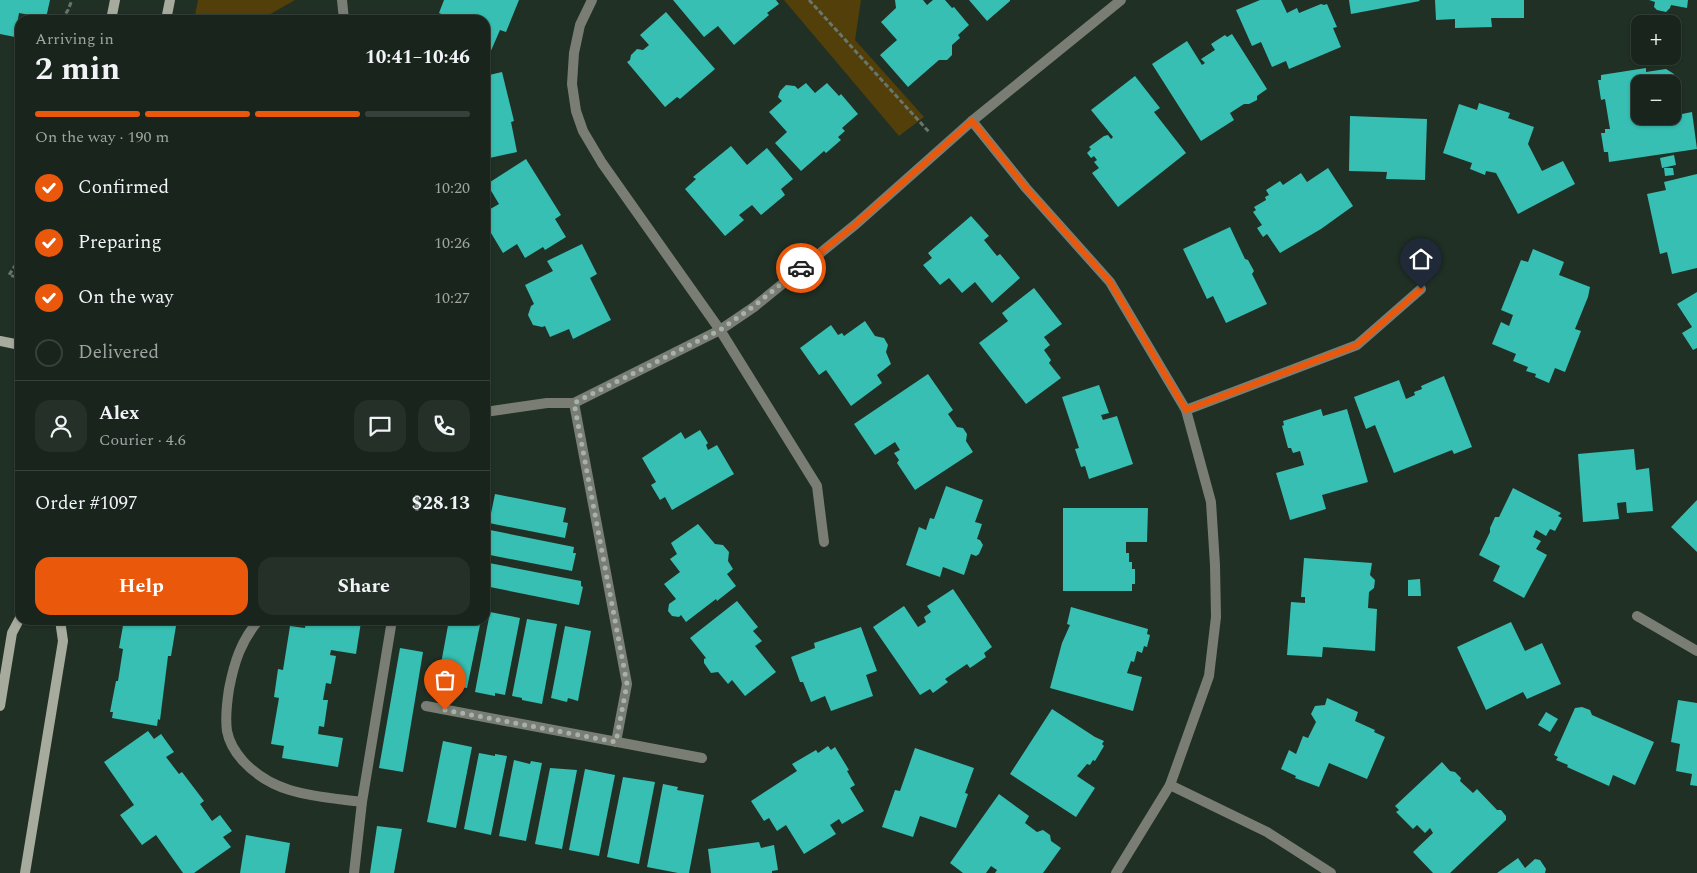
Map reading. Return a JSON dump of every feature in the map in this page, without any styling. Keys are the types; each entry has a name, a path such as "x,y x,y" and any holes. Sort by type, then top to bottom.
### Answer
{"main road":[{"path":"112,15 115,0"},
{"path":"167,15 170,0"},
{"path":"0,342 15,344"},
{"path":"0,706 12,633 16,625"},
{"path":"25,873 63,641 61,625"}],"street":[{"path":"342,0 344,15"},
{"path":"592,0 580,25 574,53 572,84 576,111 583,131 608,170 720,330 816,486 824,542"},
{"path":"490,411 547,403 574,403 720,330 754,306 856,224 972,121 1121,0"},
{"path":"972,121 1026,188 1110,282 1186,410 1211,502 1216,617 1209,676 1170,785 1116,873"},
{"path":"1186,410 1357,345 1421,289"},
{"path":"574,403 627,684 616,742"},
{"path":"1637,616 1697,651"},
{"path":"255,625 242,643 230,685 226,710 227,730 233,747 247,766 272,784 297,793 362,802"},
{"path":"354,873 362,802 391,625"},
{"path":"426,706 702,758"},
{"path":"1170,785 1267,832 1331,873"}],"path":[{"path":"65,15 72,0"},
{"path":"809,0 943,147"},
{"path":"15,266 9,276 15,277"}],"shaded area":[{"path":"198,0 295,0 269,15 195,15"},
{"path":"784,0 861,0 855,40 924,117 899,136"}],"building":[{"path":"0,0 50,0 47,15 19,13 19,15 15,15 15,37 0,34"},
{"path":"444,0 519,0 506,32 500,30 490,53 490,15 444,15 439,13"},
{"path":"673,0 776,0 779,4 734,45 718,26 704,37"},
{"path":"895,0 923,0 927,5 933,0 945,0 952,8 954,7 969,25 958,35 960,38 952,45 952,55 947,60 939,60 908,87 880,55 897,40 881,22 896,8"},
{"path":"969,0 1010,0 1010,1 987,21"},
{"path":"1260,0 1281,0 1287,13 1297,8 1299,13 1321,4 1327,4 1337,27 1333,28 1341,47 1289,69 1286,61 1272,67 1261,42 1252,46 1236,10"},
{"path":"1349,0 1419,0 1420,1 1351,14"},
{"path":"1435,0 1524,0 1524,18 1491,18 1492,27 1455,28 1455,19 1436,20"},
{"path":"1649,0 1688,0 1687,8 1671,5 1666,12 1657,10 1654,7 1655,2"},
{"path":"666,12 715,69 680,99 677,97 665,107 627,62 637,49 643,50 649,45 640,35"},
{"path":"1232,34 1267,89 1257,96 1257,100 1244,104 1230,113 1234,120 1201,141 1152,64 1187,41 1202,65 1205,63 1201,59 1215,50 1211,44 1225,35 1227,37"},
{"path":"1646,68 1646,72 1666,69 1674,74 1631,75 1631,125 1681,125 1681,114 1692,112 1697,149 1609,162 1608,152 1604,152 1601,133 1605,133 1605,129 1610,129 1605,99 1601,100 1598,80 1601,80 1601,75"},
{"path":"502,72 514,121 511,122 517,152 490,158 490,75"},
{"path":"1135,76 1160,108 1154,112 1186,153 1118,207 1092,173 1099,168 1094,162 1097,160 1094,156 1091,158 1087,153 1091,149 1089,147 1104,136 1108,135 1111,139 1113,137 1091,110"},
{"path":"806,83 815,93 827,83 839,96 841,94 858,114 842,128 845,131 838,137 841,140 826,153 824,151 801,171 775,143 787,132 769,112 782,101 778,97 780,91 786,85 795,86 798,89"},
{"path":"1479,103 1510,113 1508,118 1534,127 1528,144 1542,171 1563,161 1575,184 1518,214 1496,173 1486,171 1485,175 1470,169 1472,163 1443,153 1459,104 1477,110"},
{"path":"1350,116 1427,119 1425,180 1386,179 1387,172 1349,171"},
{"path":"731,146 747,165 767,148 793,179 781,189 785,195 761,215 752,205 739,215 744,220 725,236 685,189 696,179 693,177"},
{"path":"1674,155 1676,165 1662,168 1660,158"},
{"path":"526,159 561,215 555,219 566,237 545,250 543,247 525,258 517,244 503,253 490,231 490,209 499,204 490,189 490,182"},
{"path":"1328,168 1353,206 1321,229 1280,253 1267,234 1263,237 1257,228 1262,225 1253,212 1256,210 1254,207 1266,200 1265,197 1269,195 1266,190 1280,181 1283,185 1301,173 1307,182"},
{"path":"1664,168 1673,168 1674,175 1665,176"},
{"path":"1697,174 1697,268 1672,274 1667,252 1660,254 1647,194 1666,190 1664,182"},
{"path":"971,216 989,236 984,240 997,256 1000,254 1020,278 992,303 975,282 962,293 949,278 940,285 923,265 932,258 928,253"},
{"path":"1230,227 1245,259 1248,260 1254,271 1252,274 1267,304 1226,323 1213,296 1207,299 1183,249"},
{"path":"582,244 597,274 590,278 611,320 573,339 569,329 550,337 545,326 533,325 528,315 531,306 534,304 525,285 553,271 547,261"},
{"path":"1533,249 1564,262 1559,275 1590,287 1575,329 1581,331 1565,372 1555,368 1549,383 1535,377 1536,374 1526,371 1528,367 1513,361 1516,354 1492,344 1501,322 1509,326 1513,315 1501,310 1521,260 1528,262"},
{"path":"1034,288 1062,324 1044,337 1050,345 1044,350 1051,360 1049,363 1061,378 1026,404 979,343 1008,321 1002,313"},
{"path":"1697,292 1697,348 1693,350 1682,333 1692,327 1677,304"},
{"path":"865,321 875,336 884,338 888,345 886,352 891,364 877,375 882,383 851,406 826,370 819,375 800,348 831,325 838,335 842,333 844,336"},
{"path":"928,374 953,410 948,414 957,427 963,428 967,434 966,441 973,452 915,490 897,463 899,460 894,453 900,450 895,442 875,455 854,424"},
{"path":"1444,376 1472,447 1454,454 1452,450 1394,473 1375,425 1366,429 1354,397 1399,380 1406,399 1415,395 1414,392 1422,389 1421,386"},
{"path":"1099,385 1109,413 1101,415 1103,420 1117,416 1133,464 1089,479 1085,466 1081,467 1075,449 1079,448 1062,397"},
{"path":"1321,409 1323,416 1347,409 1368,482 1322,495 1326,509 1290,520 1276,473 1304,465 1300,451 1293,453 1291,448 1288,448 1282,426 1284,425 1283,421"},
{"path":"700,430 708,443 706,445 708,450 717,445 734,474 672,510 665,497 660,500 651,485 656,482 642,458 681,432 685,439"},
{"path":"1634,449 1636,470 1649,468 1653,511 1627,513 1626,502 1617,503 1619,519 1583,522 1578,454"},
{"path":"946,486 983,500 975,522 982,524 977,539 983,545 979,554 976,556 971,554 964,575 943,567 940,577 906,565 919,527 926,530 930,518 934,519"},
{"path":"1513,488 1561,513 1558,516 1562,518 1555,531 1550,529 1546,536 1536,530 1533,537 1541,541 1536,549 1547,555 1524,598 1493,581 1500,566 1479,555 1495,517 1499,517"},
{"path":"495,494 566,508 563,522 568,523 565,538 490,523"},
{"path":"1697,500 1697,552 1671,527"},
{"path":"1063,508 1148,508 1147,542 1126,542 1126,553 1129,553 1129,562 1132,562 1132,569 1135,569 1135,584 1132,584 1132,591 1063,591"},
{"path":"698,524 715,544 723,545 729,552 728,561 733,569 727,574 736,586 686,622 681,615 679,617 672,616 668,611 669,604 676,599 664,584 680,572 670,559 677,554 671,543"},
{"path":"490,530 574,547 573,553 576,553 572,571 490,555"},
{"path":"1304,558 1372,563 1370,575 1375,580 1374,588 1369,592 1368,608 1377,609 1375,651 1323,647 1322,657 1287,655 1291,602 1305,603 1305,597 1301,597"},
{"path":"490,563 581,581 581,586 583,587 579,605 490,587"},
{"path":"1420,579 1421,596 1408,596 1408,580"},
{"path":"953,589 992,647 984,653 986,657 970,668 967,664 945,679 948,682 933,693 930,689 920,695 873,627 904,606 918,627 926,622 924,617 931,612 927,606"},
{"path":"737,601 758,627 753,631 762,641 755,646 776,672 745,696 732,680 728,684 718,672 711,673 704,663 706,658 690,638"},
{"path":"1071,607 1148,629 1147,634 1150,635 1147,647 1144,646 1142,653 1137,651 1134,662 1131,661 1127,673 1142,677 1133,711 1050,688 1062,643 1070,625 1067,624"},
{"path":"490,612 520,618 505,695 495,693 495,696 475,692 488,625 490,625"},
{"path":"527,619 557,624 542,704 512,696"},
{"path":"1511,622 1525,651 1542,643 1561,684 1527,699 1523,692 1486,710 1457,647"},
{"path":"123,625 176,625 171,656 168,656 160,720 158,719 157,726 112,718 113,712 110,712 116,681 118,681 123,649 119,648"},
{"path":"305,625 361,625 356,654 331,650 330,655 336,656 331,684 326,683 323,700 328,700 324,727 319,726 318,734 343,738 338,767 282,758 284,746 271,744 279,698 274,697 278,669 283,670 290,626 305,628"},
{"path":"448,625 480,625 467,688 448,685 448,682 438,680"},
{"path":"565,626 591,631 578,701 568,698 567,702 551,698"},
{"path":"861,627 877,671 866,675 873,696 831,711 825,696 811,702 803,682 800,682 791,657 815,648 814,643"},
{"path":"400,648 423,652 403,772 379,768"},
{"path":"1327,698 1358,712 1355,721 1385,737 1367,779 1329,763 1319,787 1295,778 1296,776 1281,769 1289,750 1296,754 1303,736 1308,738 1316,722 1311,714 1315,706 1325,705"},
{"path":"1678,700 1697,703 1697,786 1690,785 1692,774 1676,771 1680,744 1671,742"},
{"path":"1582,707 1590,710 1592,715 1654,742 1635,785 1613,775 1609,786 1556,760 1558,757 1554,755 1575,708"},
{"path":"1052,709 1104,741 1102,744 1104,746 1095,761 1093,760 1090,765 1087,764 1077,776 1095,788 1076,817 1010,774"},
{"path":"1546,712 1558,719 1550,732 1538,725"},
{"path":"148,731 154,739 161,734 174,752 166,757 179,774 182,772 204,801 200,804 212,821 220,815 232,831 223,837 231,847 194,873 183,873 156,835 142,845 120,815 134,805 104,762"},
{"path":"443,741 472,747 456,828 427,822"},
{"path":"828,746 831,750 835,747 849,770 847,771 855,785 850,788 864,811 842,824 839,819 830,825 836,834 804,854 786,825 777,831 769,818 764,821 751,801 797,771 792,764 816,750 818,753"},
{"path":"915,748 974,768 965,793 968,794 956,828 920,816 913,837 882,827 895,790 900,791"},
{"path":"479,753 507,756 491,835 464,829"},
{"path":"514,760 530,764 531,761 542,763 526,841 499,836"},
{"path":"1442,762 1450,771 1455,772 1461,778 1460,781 1473,793 1477,789 1497,810 1501,810 1506,816 1506,820 1450,873 1433,873 1413,852 1433,833 1430,828 1425,833 1417,825 1413,829 1396,812 1399,810 1395,806"},
{"path":"550,768 577,770 562,849 535,844"},
{"path":"585,769 615,775 599,856 569,850"},
{"path":"623,777 655,782 639,864 607,857"},
{"path":"663,784 678,787 677,790 704,795 689,873 678,873 647,867"},
{"path":"999,794 1029,816 1025,823 1037,832 1043,830 1050,835 1051,841 1061,848 1043,873 995,873 997,870 991,866 986,873 963,873 950,863"},
{"path":"377,826 402,829 394,873 370,873"},
{"path":"246,835 290,843 285,873 240,873"},
{"path":"759,842 761,848 774,845 778,870 772,871 772,873 711,873 708,849"},
{"path":"1518,858 1525,868 1535,859 1540,860 1546,869 1545,873 1497,873"}],"way so far":[{"path":"445,710 616,742 627,684 574,403 720,330 754,306 801,268"}],"route":[{"path":"801,268 856,224 972,121 1026,188 1110,282 1186,410 1357,345 1421,289"}]}
